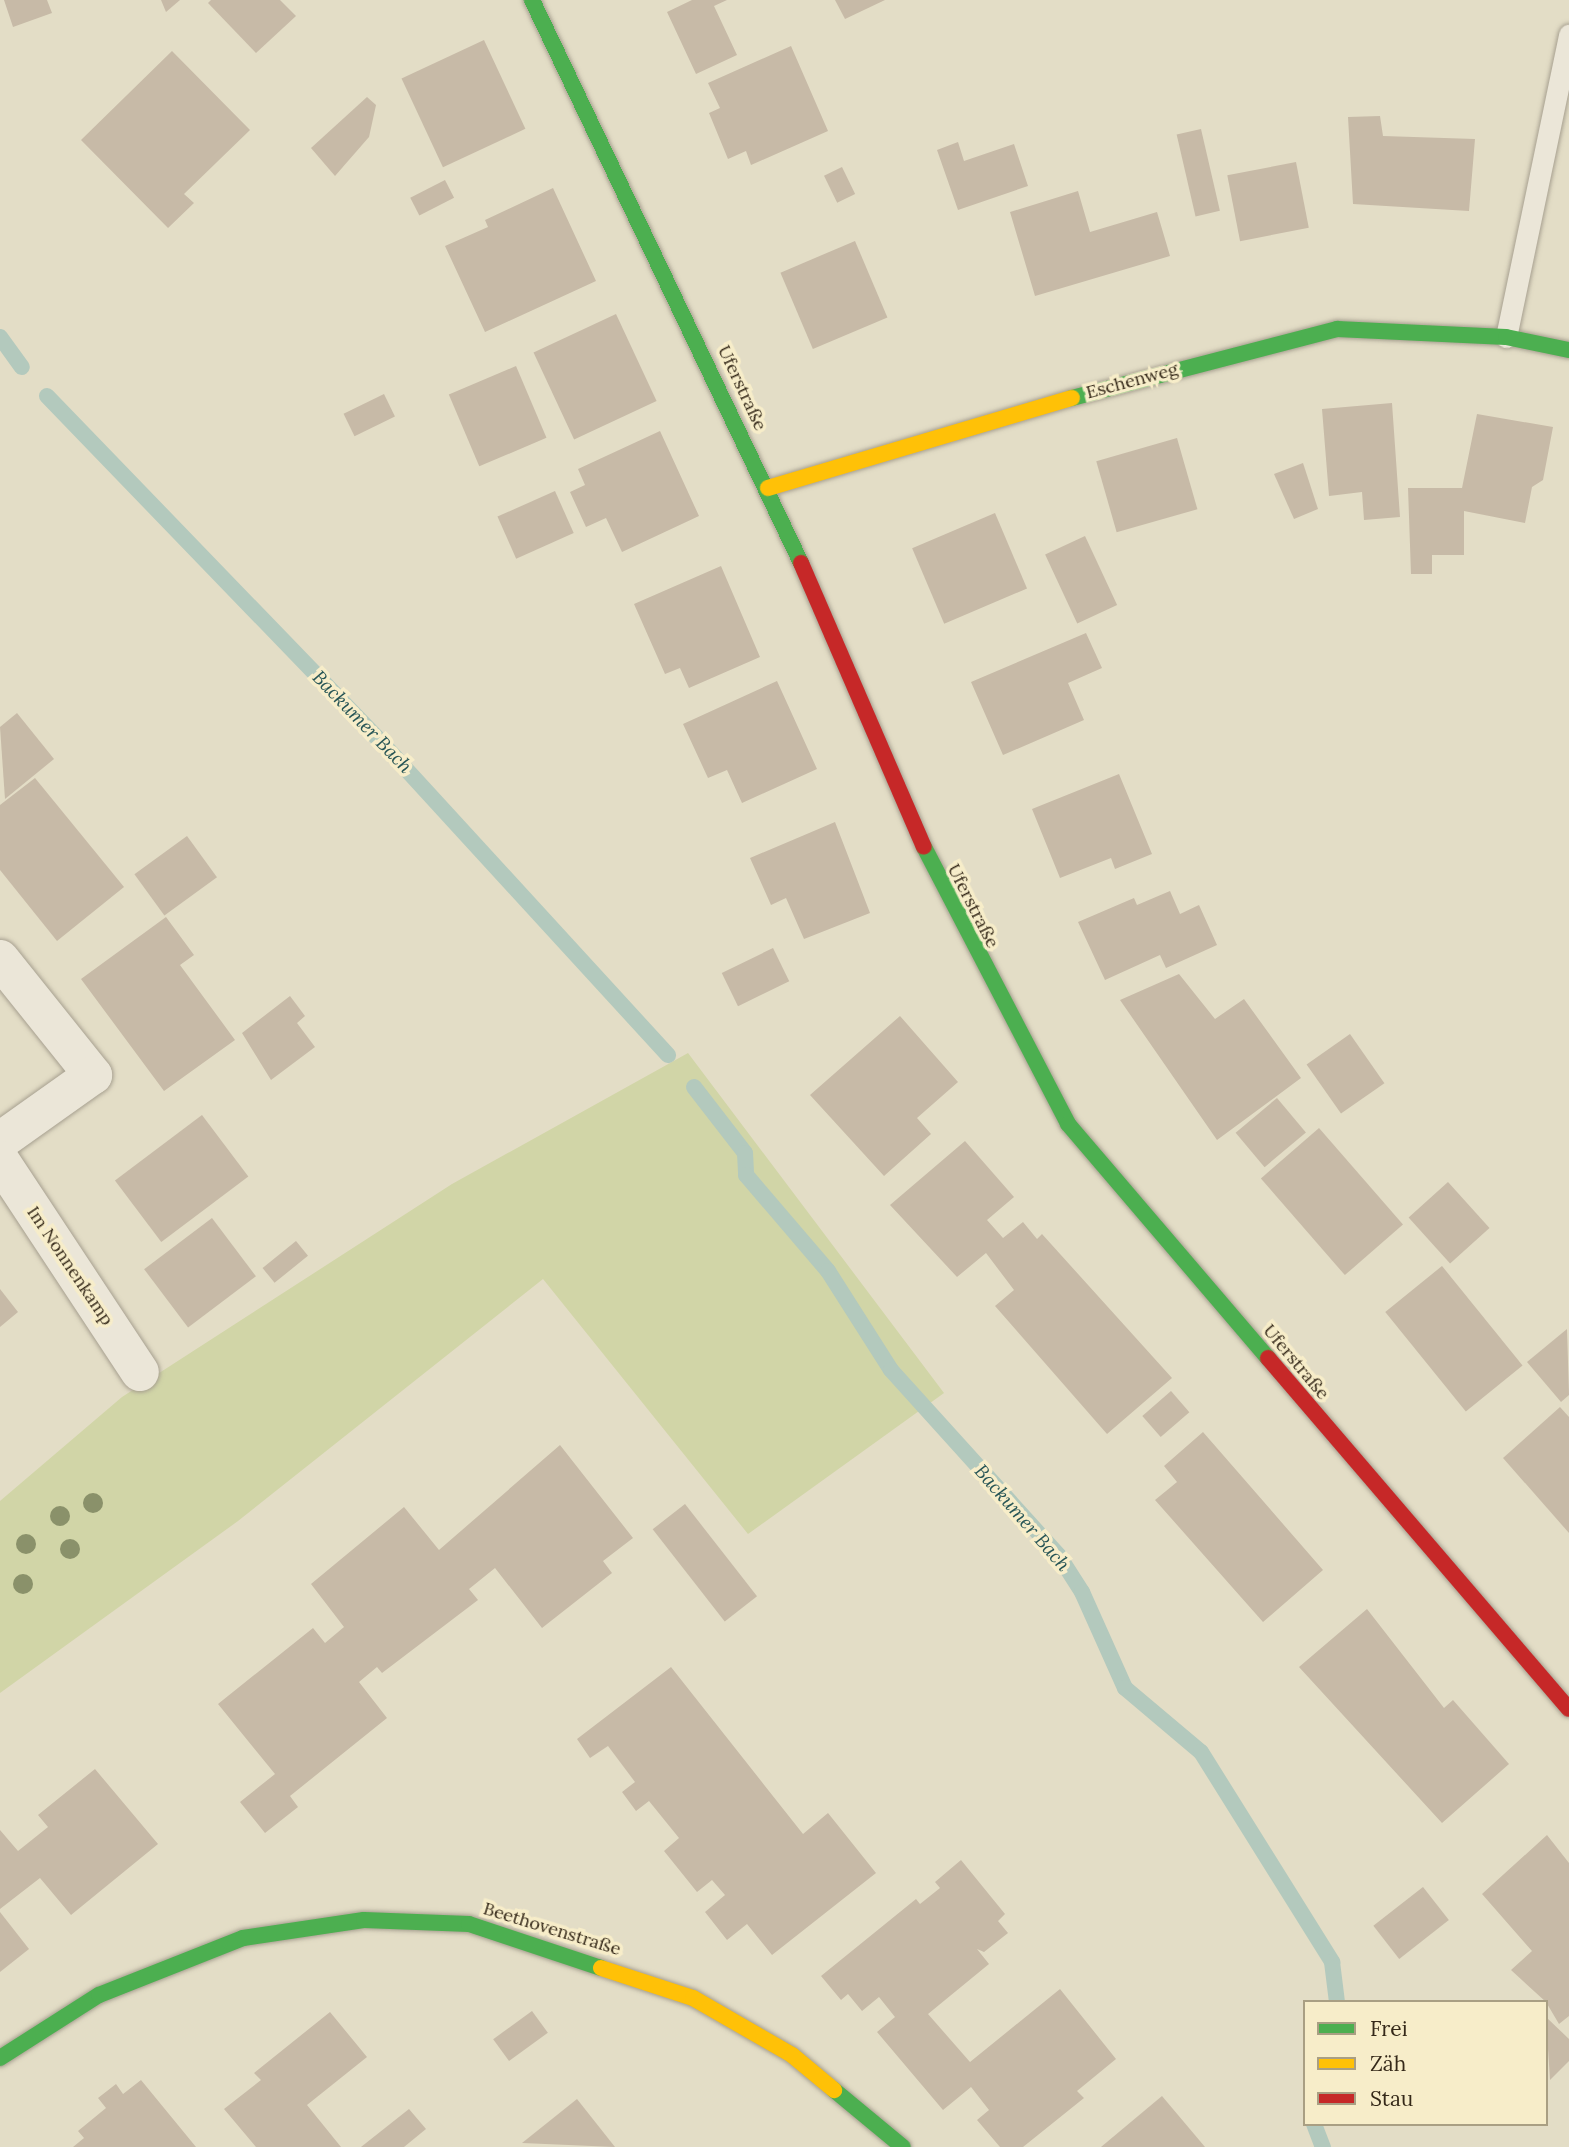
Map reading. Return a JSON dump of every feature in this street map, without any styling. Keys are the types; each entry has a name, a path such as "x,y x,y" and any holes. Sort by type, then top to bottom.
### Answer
{"street":[{"name":"Uferstraße","path":"532,0 768,488 948,903 1068,1124 1569,1709"},
{"name":"Eschenweg","path":"768,488 1165,371 1337,329 1506,337 1569,350"},
{"path":"0,959 93,1075 0,1141"},
{"name":"Im Nonnenkamp","path":"0,1160 141,1372"},
{"name":"Beethovenstraße","path":"0,2058 99,1995 243,1938 364,1920 469,1924 693,1997 792,2055 903,2147"}],"lane":[{"path":"1506,337 1569,35"}],"green space":[{"path":"688,1053 944,1393 748,1534 543,1279 238,1521 0,1693 0,1501 122,1397 452,1184"}],"building":[{"path":"4,0 47,0 52,13 13,27"},
{"path":"161,0 180,0 166,12"},
{"path":"211,0 280,0 296,16 256,53 208,3"},
{"path":"692,0 727,0 714,6 737,55 696,74 667,12"},
{"path":"835,0 885,0 845,19"},
{"path":"484,40 525,129 443,167 402,78"},
{"path":"791,46 828,131 751,165 746,151 728,159 709,113 720,108 708,83"},
{"path":"172,51 250,130 184,194 194,203 168,228 81,140"},
{"path":"367,97 376,105 369,137 335,176 311,148"},
{"path":"1380,116 1383,136 1475,139 1469,211 1353,204 1348,117"},
{"path":"1201,129 1220,211 1196,216 1177,135"},
{"path":"958,142 964,161 1014,144 1028,186 958,210 937,150"},
{"path":"1296,162 1309,228 1240,241 1227,175"},
{"path":"842,167 855,194 837,203 824,176"},
{"path":"445,180 454,198 419,216 410,198"},
{"path":"553,188 596,281 485,332 445,246 488,227 485,220"},
{"path":"1078,191 1090,232 1157,212 1170,256 1035,296 1010,212"},
{"path":"855,241 887,317 813,349 780,273"},
{"path":"616,314 657,401 574,439 534,352"},
{"path":"516,366 546,438 479,466 449,395"},
{"path":"384,394 395,416 355,436 344,414"},
{"path":"1392,403 1400,517 1364,520 1362,492 1329,496 1322,409"},
{"path":"1477,414 1553,427 1543,480 1532,487 1525,523 1464,511 1464,555 1432,555 1432,574 1411,574 1408,488 1462,488"},
{"path":"660,431 699,516 622,552 606,518 586,527 570,492 585,485 578,469"},
{"path":"1177,438 1197,509 1117,532 1096,461"},
{"path":"1303,463 1318,509 1294,519 1274,474"},
{"path":"555,491 574,533 516,559 497,517"},
{"path":"995,513 1027,588 944,624 912,548"},
{"path":"1085,536 1117,605 1077,623 1045,555"},
{"path":"721,566 760,657 689,688 680,668 665,674 634,604"},
{"path":"1086,633 1102,668 1068,683 1084,720 1003,755 971,682"},
{"path":"777,681 817,769 742,803 727,770 708,778 683,724"},
{"path":"17,713 54,759 5,799 0,727"},
{"path":"1119,774 1152,854 1115,869 1111,858 1060,878 1032,809"},
{"path":"35,778 124,887 57,941 0,870 0,805"},
{"path":"835,822 870,913 804,939 786,898 771,905 750,858"},
{"path":"187,836 217,877 164,915 134,874"},
{"path":"1170,891 1180,914 1199,905 1217,945 1166,968 1160,955 1105,980 1078,922 1134,898 1137,905"},
{"path":"166,917 194,955 180,965 235,1040 164,1091 81,979"},
{"path":"773,948 789,981 738,1006 722,973"},
{"path":"1179,974 1215,1019 1244,999 1301,1078 1217,1140 1120,1000"},
{"path":"290,996 305,1016 297,1023 315,1047 271,1080 242,1033"},
{"path":"900,1016 958,1082 917,1118 931,1134 884,1176 810,1095"},
{"path":"1350,1034 1384,1083 1341,1114 1307,1064"},
{"path":"1277,1098 1306,1132 1265,1167 1236,1133"},
{"path":"202,1115 248,1176 161,1242 115,1181"},
{"path":"1319,1128 1403,1225 1345,1275 1261,1179"},
{"path":"965,1141 1014,1197 987,1220 1003,1238 1023,1222 1037,1239 1042,1234 1172,1378 1107,1434 995,1306 1014,1290 986,1253 957,1277 890,1205"},
{"path":"1448,1182 1489,1228 1450,1264 1409,1217"},
{"path":"212,1218 256,1276 188,1327 144,1269"},
{"path":"296,1241 308,1256 275,1283 263,1268"},
{"path":"1442,1266 1523,1365 1466,1411 1385,1312"},
{"path":"0,1289 18,1312 0,1327"},
{"path":"1567,1329 1569,1395 1561,1402 1527,1362"},
{"path":"1171,1391 1189,1412 1161,1437 1142,1416"},
{"path":"1560,1407 1569,1417 1569,1533 1503,1458"},
{"path":"1203,1432 1323,1570 1263,1622 1155,1500 1177,1482 1164,1466"},
{"path":"560,1445 633,1538 603,1561 612,1573 542,1628 495,1568 469,1589 478,1600 382,1673 377,1667 359,1682 387,1718 290,1796 298,1807 265,1833 240,1802 275,1774 218,1704 313,1628 325,1643 344,1627 311,1584 404,1507 439,1550"},
{"path":"685,1504 757,1596 725,1621 653,1529"},
{"path":"1367,1609 1444,1708 1453,1700 1509,1764 1442,1823 1299,1667"},
{"path":"671,1667 803,1834 828,1813 876,1873 772,1955 747,1924 727,1940 705,1912 725,1895 712,1880 697,1892 664,1851 679,1838 649,1801 636,1811 622,1792 635,1782 608,1746 590,1758 577,1739"},
{"path":"95,1769 158,1844 71,1915 40,1878 0,1909 0,1830 18,1851 48,1827 38,1815"},
{"path":"1547,1835 1569,1863 1569,2016 1559,2024 1548,2005 1548,2000 1544,2000 1511,1970 1532,1951 1482,1894"},
{"path":"961,1860 1005,1914 998,1921 1008,1933 984,1952 977,1949 989,1964 928,2014 970,2062 1060,1989 1116,2059 1077,2091 1084,2098 1023,2147 1000,2147 977,2120 989,2110 971,2087 943,2110 877,2032 895,2017 879,1997 862,2011 848,1994 841,2000 821,1976 916,1899 920,1904 940,1888 935,1882"},
{"path":"1423,1887 1449,1920 1399,1959 1373,1926"},
{"path":"0,1912 29,1949 0,1972"},
{"path":"532,2011 548,2033 509,2061 493,2039"},
{"path":"330,2012 367,2057 307,2105 341,2147 256,2147 224,2109 261,2080 254,2073"},
{"path":"1548,2019 1569,2039 1569,2061 1550,2080"},
{"path":"141,2080 196,2147 73,2147 84,2138 78,2131 106,2108 98,2098 116,2084 123,2094"},
{"path":"1162,2096 1205,2147 1101,2147"},
{"path":"577,2099 615,2147 522,2143"},
{"path":"409,2109 426,2129 404,2147 361,2147"}],"waterway":[{"name":"Backumer Bach","path":"0,337 22,367"},
{"name":"Backumer Bach","path":"47,396 383,744 668,1055"},
{"name":"Backumer Bach","path":"694,1087 745,1153 746,1175 828,1271 891,1370 1059,1556 1082,1592 1125,1688 1201,1752 1332,1962 1337,2000"},
{"name":"Backumer Bach","path":"1315,2126 1323,2147"}],"traffic: fast":[{"path":"532,0 801,563"},
{"path":"1072,398 1337,329 1506,337 1569,350"},
{"path":"924,847 1068,1124 1268,1358"},
{"path":"0,2058 99,1995 243,1938 364,1920 469,1924 601,1968"},
{"path":"834,2090 903,2147"}],"traffic: slow":[{"path":"768,488 1072,398"},
{"path":"601,1968 693,1998 792,2055 834,2090"}],"traffic: jam":[{"path":"801,563 924,847"},
{"path":"1268,1358 1569,1709"}]}
